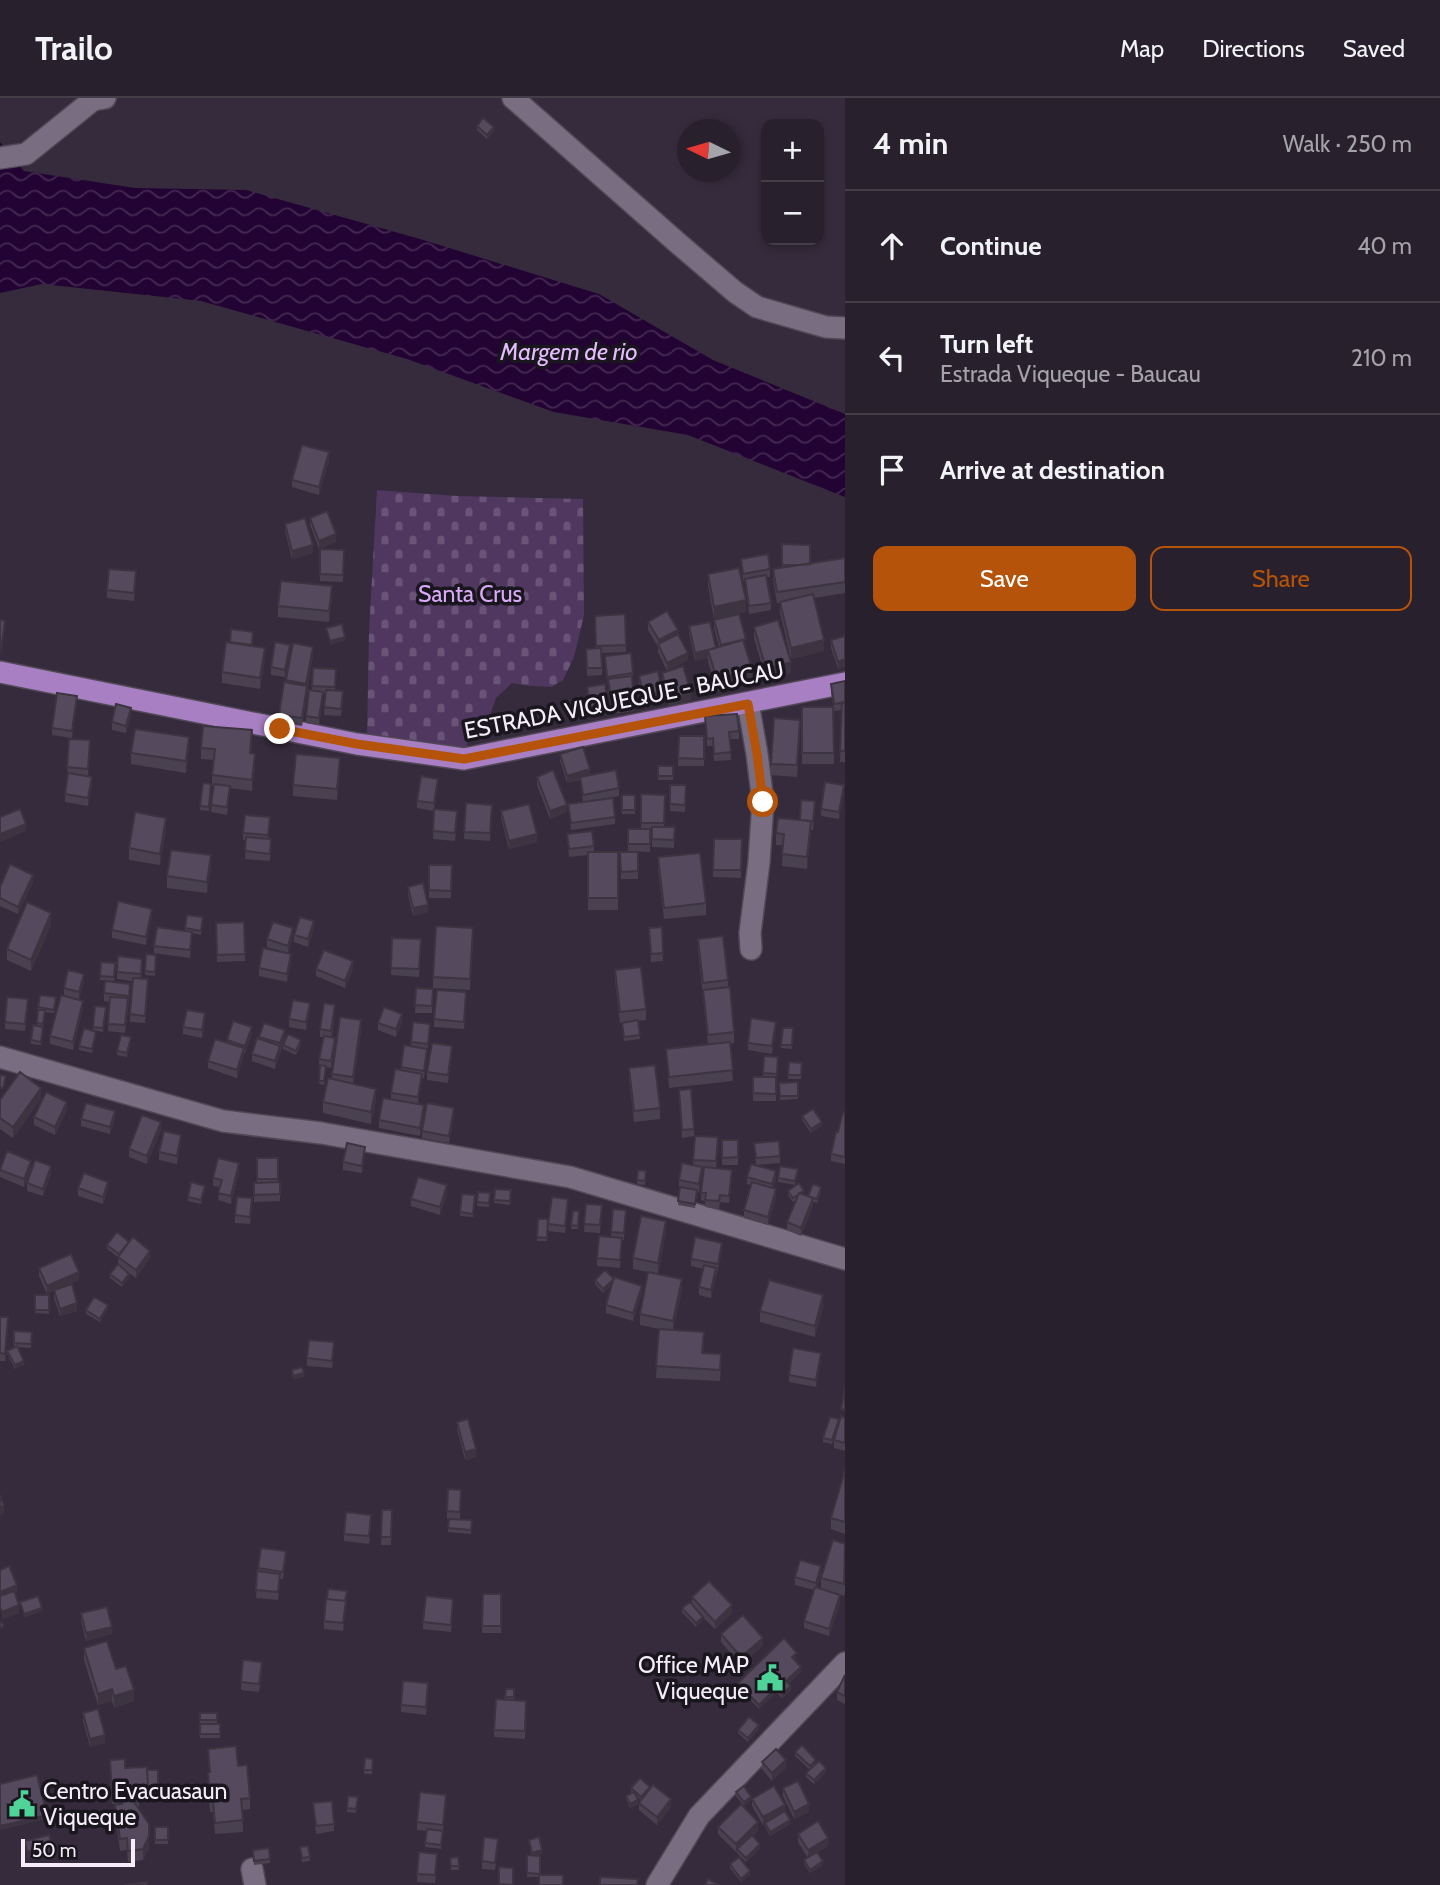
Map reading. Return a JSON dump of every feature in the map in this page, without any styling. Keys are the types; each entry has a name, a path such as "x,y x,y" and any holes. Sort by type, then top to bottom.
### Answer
{"main road":[{"name":"ESTRADA VIQUEQUE - BAUCAU","path":"0,672 357,744 464,759 845,683"}],"street":[{"path":"0,158 26,154 93,100 105,98"},
{"path":"513,98 746,300 757,307 789,317 826,327 845,328"},
{"path":"748,704 763,802 760,862 750,933 751,949"},
{"path":"0,1057 223,1121 321,1133 570,1177 845,1259"},
{"path":"657,1885 699,1816 845,1663"}],"green space":[{"name":"Santa Crus","path":"377,490 457,496 583,499 584,615 574,657 563,680 552,687 512,683 496,698 488,721 469,720 467,748 367,735 369,631"}],"water":[{"name":"Margem de rio","path":"0,142 24,171 135,188 246,190 420,239 599,294 713,360 845,414 845,497 688,435 554,412 407,359 201,301 42,284 0,293"}],"building":[{"path":"483,118 494,127 487,135 477,126"},
{"path":"302,445 329,452 319,487 292,480"},
{"path":"327,511 336,534 319,541 310,518"},
{"path":"305,518 313,545 292,551 285,524"},
{"path":"782,544 810,545 810,564 782,565"},
{"path":"320,549 344,550 343,575 320,574"},
{"path":"768,554 770,569 743,574 741,559"},
{"path":"845,558 845,582 777,592 773,569"},
{"path":"739,568 746,600 714,607 708,574"},
{"path":"109,569 136,571 134,593 107,590"},
{"path":"766,575 771,603 749,606 745,579"},
{"path":"281,581 332,586 329,611 278,606"},
{"path":"813,594 824,640 791,648 780,602"},
{"path":"667,611 678,630 659,640 648,622"},
{"path":"625,614 626,645 596,646 595,616"},
{"path":"739,614 746,639 721,645 714,620"},
{"path":"0,620 5,621 1,649 0,649"},
{"path":"778,620 791,662 766,669 754,627"},
{"path":"710,622 716,648 695,653 689,626"},
{"path":"342,624 345,637 330,641 326,628"},
{"path":"231,629 253,632 252,645 230,642"},
{"path":"678,634 688,653 667,663 658,644"},
{"path":"845,636 845,659 838,662 831,640"},
{"path":"743,640 752,669 717,679 708,650"},
{"path":"226,642 265,648 260,678 222,672"},
{"path":"275,642 290,645 285,670 271,667"},
{"path":"293,643 313,647 306,684 286,680"},
{"path":"601,648 602,668 587,668 586,649"},
{"path":"631,653 633,673 607,677 605,656"},
{"path":"683,666 691,693 669,699 662,673"},
{"path":"313,668 336,669 335,687 312,686"},
{"path":"658,671 662,692 644,696 639,676"},
{"path":"632,676 634,703 612,706 608,679"},
{"path":"845,681 845,702 834,704 831,684"},
{"path":"284,682 307,686 302,718 279,715"},
{"path":"605,684 608,706 591,709 587,687"},
{"path":"309,690 323,692 319,718 306,716"},
{"path":"326,690 343,691 341,709 324,707"},
{"path":"57,693 77,696 72,731 52,728"},
{"path":"842,703 845,703 845,751 840,751"},
{"path":"116,704 131,708 126,726 112,722"},
{"path":"802,707 833,707 834,753 802,753"},
{"path":"737,714 739,731 729,732 731,752 714,754 713,738 707,739 705,716"},
{"path":"774,718 800,720 797,765 771,764"},
{"path":"203,726 252,730 250,753 255,754 252,780 212,775 215,749 201,748"},
{"path":"135,729 189,737 186,761 131,753"},
{"path":"679,736 704,736 704,759 678,758"},
{"path":"69,739 90,740 88,769 67,767"},
{"path":"583,747 590,769 567,776 560,754"},
{"path":"296,754 340,758 337,789 293,785"},
{"path":"658,766 673,766 673,776 658,776"},
{"path":"553,770 567,805 550,811 537,777"},
{"path":"616,770 619,788 583,795 580,777"},
{"path":"68,773 92,777 88,798 65,794"},
{"path":"421,776 438,779 434,803 417,801"},
{"path":"825,782 844,785 839,812 821,809"},
{"path":"203,783 211,784 209,807 200,806"},
{"path":"214,784 230,786 227,807 211,805"},
{"path":"670,785 686,785 685,805 670,804"},
{"path":"641,794 665,795 664,823 641,823"},
{"path":"622,795 635,795 635,810 622,810"},
{"path":"613,798 615,817 571,823 568,804"},
{"path":"801,800 815,801 813,822 800,820"},
{"path":"466,803 492,805 490,833 464,832"},
{"path":"529,804 537,834 509,841 501,811"},
{"path":"20,809 26,824 0,834 0,817"},
{"path":"434,809 457,811 455,833 433,831"},
{"path":"135,812 166,818 160,854 129,848"},
{"path":"245,815 270,817 268,835 243,833"},
{"path":"778,818 811,821 807,857 782,854 784,834 776,833"},
{"path":"652,827 675,827 674,840 652,839"},
{"path":"628,829 650,829 650,844 628,844"},
{"path":"592,831 594,846 569,849 567,834"},
{"path":"246,837 271,839 270,854 245,851"},
{"path":"714,839 742,839 741,870 713,870"},
{"path":"171,850 211,855 207,882 167,876"},
{"path":"588,852 618,852 618,898 588,898"},
{"path":"620,852 638,852 638,871 621,872"},
{"path":"700,853 706,903 664,908 658,857"},
{"path":"10,864 33,875 18,907 0,898 0,887"},
{"path":"429,865 452,865 451,891 429,890"},
{"path":"423,883 428,905 413,908 408,887"},
{"path":"118,901 152,909 146,937 112,930"},
{"path":"27,902 51,913 31,960 7,949"},
{"path":"187,915 203,917 201,931 185,928"},
{"path":"300,917 314,921 308,939 294,935"},
{"path":"244,922 245,954 217,955 216,923"},
{"path":"273,922 293,928 288,946 267,939"},
{"path":"436,926 473,928 470,979 433,977"},
{"path":"157,927 192,932 190,950 154,946"},
{"path":"662,927 663,953 651,954 649,928"},
{"path":"723,936 728,980 703,983 698,939"},
{"path":"392,938 421,939 419,969 391,968"},
{"path":"263,948 291,954 287,974 259,968"},
{"path":"324,950 353,961 345,981 316,969"},
{"path":"146,954 156,955 155,972 145,971"},
{"path":"118,956 142,959 141,974 117,972"},
{"path":"101,962 115,963 114,977 100,976"},
{"path":"641,967 646,1009 620,1012 615,970"},
{"path":"68,970 84,974 79,992 64,988"},
{"path":"133,978 148,979 145,1016 130,1014"},
{"path":"105,981 130,984 129,996 104,993"},
{"path":"730,987 734,1032 708,1035 703,990"},
{"path":"416,988 433,989 432,1006 415,1005"},
{"path":"437,990 466,992 464,1022 434,1019"},
{"path":"40,995 56,997 54,1010 38,1007"},
{"path":"61,995 83,1001 73,1042 50,1036"},
{"path":"7,997 28,999 25,1024 5,1022"},
{"path":"110,997 128,998 125,1025 108,1024"},
{"path":"293,1000 310,1003 306,1022 289,1019"},
{"path":"324,1003 335,1005 331,1031 320,1029"},
{"path":"95,1006 106,1007 103,1028 93,1027"},
{"path":"384,1007 402,1014 396,1029 378,1023"},
{"path":"38,1010 45,1010 43,1024 37,1023"},
{"path":"187,1010 205,1013 202,1030 183,1027"},
{"path":"340,1017 361,1020 353,1077 332,1074"},
{"path":"751,1018 776,1022 772,1046 748,1043"},
{"path":"638,1020 640,1035 624,1037 622,1023"},
{"path":"233,1021 252,1027 245,1046 227,1040"},
{"path":"413,1022 430,1024 428,1044 411,1042"},
{"path":"264,1023 285,1030 280,1043 259,1037"},
{"path":"33,1025 43,1027 41,1042 31,1040"},
{"path":"84,1028 96,1032 92,1049 79,1046"},
{"path":"783,1028 793,1028 792,1045 781,1045"},
{"path":"288,1034 301,1040 296,1051 283,1045"},
{"path":"121,1035 131,1037 127,1053 117,1051"},
{"path":"324,1036 335,1038 331,1061 319,1059"},
{"path":"257,1038 280,1046 275,1061 252,1054"},
{"path":"215,1039 244,1048 237,1070 208,1061"},
{"path":"730,1042 733,1070 669,1077 666,1049"},
{"path":"432,1043 452,1046 448,1075 427,1072"},
{"path":"404,1045 427,1049 424,1071 401,1067"},
{"path":"764,1056 778,1057 777,1074 763,1073"},
{"path":"789,1062 802,1063 801,1075 788,1075"},
{"path":"320,1065 326,1066 324,1081 319,1081"},
{"path":"655,1065 660,1108 634,1111 629,1068"},
{"path":"395,1069 422,1074 418,1097 391,1093"},
{"path":"20,1072 41,1088 13,1127 0,1118 0,1100"},
{"path":"0,1075 6,1076 3,1088 0,1088"},
{"path":"753,1077 776,1077 776,1094 753,1093"},
{"path":"328,1078 376,1089 371,1112 323,1102"},
{"path":"798,1082 798,1096 780,1096 779,1083"},
{"path":"691,1089 694,1129 682,1130 679,1090"},
{"path":"46,1092 67,1102 55,1127 34,1117"},
{"path":"383,1098 424,1105 420,1128 379,1120"},
{"path":"86,1103 115,1111 110,1127 81,1119"},
{"path":"427,1103 454,1108 449,1136 422,1131"},
{"path":"813,1109 822,1122 811,1129 802,1116"},
{"path":"843,1112 845,1113 845,1157 831,1154"},
{"path":"142,1115 161,1122 147,1156 129,1149"},
{"path":"164,1131 181,1135 177,1156 159,1152"},
{"path":"695,1136 718,1137 716,1161 693,1160"},
{"path":"722,1140 738,1140 738,1157 722,1158"},
{"path":"779,1141 780,1156 756,1158 754,1143"},
{"path":"347,1143 365,1147 362,1166 343,1162"},
{"path":"7,1151 31,1161 24,1179 0,1170"},
{"path":"218,1158 239,1163 231,1196 218,1193 222,1180 213,1178"},
{"path":"257,1158 278,1158 278,1179 257,1179"},
{"path":"35,1160 51,1166 43,1189 27,1183"},
{"path":"682,1163 702,1167 699,1184 679,1180"},
{"path":"751,1164 776,1171 772,1184 747,1177"},
{"path":"780,1166 798,1169 795,1181 778,1178"},
{"path":"704,1167 732,1170 729,1196 720,1195 719,1201 705,1200 706,1193 701,1193"},
{"path":"638,1170 646,1171 645,1181 637,1180"},
{"path":"84,1173 108,1182 103,1197 78,1188"},
{"path":"418,1177 447,1185 440,1207 411,1199"},
{"path":"191,1182 205,1186 201,1200 188,1197"},
{"path":"280,1182 280,1194 254,1195 254,1183"},
{"path":"752,1182 776,1189 768,1217 744,1210"},
{"path":"799,1183 804,1191 793,1198 788,1191"},
{"path":"813,1184 821,1187 817,1199 808,1196"},
{"path":"680,1187 697,1190 695,1204 678,1201"},
{"path":"495,1189 511,1190 510,1201 494,1200"},
{"path":"478,1192 490,1193 489,1203 477,1202"},
{"path":"799,1193 813,1198 801,1228 787,1222"},
{"path":"462,1194 475,1195 473,1214 460,1212"},
{"path":"237,1197 252,1198 250,1217 235,1215"},
{"path":"552,1197 568,1199 565,1226 548,1224"},
{"path":"586,1204 602,1205 600,1225 584,1224"},
{"path":"613,1209 626,1210 624,1233 611,1232"},
{"path":"573,1211 579,1211 578,1226 571,1225"},
{"path":"641,1216 666,1221 658,1263 633,1258"},
{"path":"538,1219 548,1219 547,1238 537,1237"},
{"path":"117,1232 129,1242 119,1254 107,1245"},
{"path":"599,1236 622,1238 620,1260 597,1258"},
{"path":"133,1237 150,1251 136,1270 118,1257"},
{"path":"695,1237 722,1243 718,1264 691,1259"},
{"path":"71,1254 79,1272 47,1286 39,1268"},
{"path":"118,1264 129,1274 122,1283 110,1274"},
{"path":"704,1265 716,1268 711,1290 699,1287"},
{"path":"605,1270 614,1279 603,1289 595,1280"},
{"path":"648,1272 682,1279 673,1321 640,1314"},
{"path":"614,1277 642,1286 633,1313 606,1305"},
{"path":"769,1280 823,1295 815,1326 760,1311"},
{"path":"72,1284 77,1303 60,1309 54,1290"},
{"path":"35,1295 49,1295 49,1310 35,1310"},
{"path":"94,1297 108,1305 100,1319 86,1310"},
{"path":"0,1317 8,1317 5,1354 0,1353"},
{"path":"659,1329 704,1332 702,1353 721,1354 720,1370 656,1366"},
{"path":"14,1331 32,1332 31,1344 14,1343"},
{"path":"309,1340 334,1342 332,1361 307,1358"},
{"path":"17,1346 24,1361 15,1365 7,1351"},
{"path":"793,1348 821,1353 816,1380 789,1375"},
{"path":"302,1367 304,1373 293,1376 292,1370"},
{"path":"845,1388 845,1410 841,1409"},
{"path":"841,1416 845,1418 845,1443 834,1440"},
{"path":"830,1417 839,1419 832,1440 823,1438"},
{"path":"468,1419 476,1449 465,1452 457,1422"},
{"path":"845,1470 845,1522 831,1518"},
{"path":"448,1489 461,1490 460,1512 447,1511"},
{"path":"382,1510 392,1510 391,1537 381,1537"},
{"path":"346,1512 371,1515 369,1536 344,1534"},
{"path":"449,1519 472,1520 471,1530 448,1528"},
{"path":"833,1540 845,1544 844,1584 821,1578"},
{"path":"261,1548 286,1551 283,1572 258,1568"},
{"path":"800,1560 821,1566 816,1583 795,1577"},
{"path":"9,1566 17,1585 0,1592 0,1570"},
{"path":"257,1571 280,1574 278,1592 256,1590"},
{"path":"709,1581 732,1605 715,1622 692,1597"},
{"path":"815,1587 840,1595 829,1629 804,1621"},
{"path":"328,1589 347,1591 345,1601 327,1599"},
{"path":"14,1591 19,1605 2,1612 0,1596"},
{"path":"483,1594 501,1594 501,1626 482,1626"},
{"path":"38,1596 42,1608 24,1614 20,1602"},
{"path":"426,1596 453,1599 451,1625 423,1622"},
{"path":"326,1599 346,1601 343,1623 324,1621"},
{"path":"690,1602 703,1617 696,1623 682,1608"},
{"path":"107,1607 112,1627 86,1633 81,1613"},
{"path":"743,1615 763,1638 741,1657 721,1634"},
{"name":"Office MAP Viqueque","path":"784,1638 797,1653 792,1657 801,1667 786,1681 791,1686 782,1694 776,1688 759,1705 738,1683"},
{"path":"107,1641 116,1669 126,1666 134,1690 114,1696 112,1689 98,1694 84,1648"},
{"path":"243,1660 262,1662 259,1684 241,1682"},
{"path":"845,1675 845,1696 837,1692"},
{"path":"403,1681 428,1683 426,1707 401,1705"},
{"path":"506,1689 514,1689 514,1697 505,1697"},
{"path":"496,1699 526,1701 525,1731 494,1730"},
{"path":"98,1709 105,1735 90,1739 83,1713"},
{"path":"200,1713 217,1713 217,1720 200,1720"},
{"path":"749,1717 759,1725 748,1738 738,1730"},
{"path":"200,1724 220,1724 220,1734 200,1734"},
{"path":"802,1745 816,1760 810,1766 795,1752"},
{"path":"236,1746 238,1766 247,1765 250,1798 241,1799 243,1820 215,1823 213,1801 210,1801 208,1749"},
{"path":"776,1749 786,1760 772,1773 762,1762"},
{"path":"365,1758 373,1759 372,1770 364,1770"},
{"path":"125,1759 125,1768 147,1767 148,1791 139,1791 139,1802 134,1802 149,1824 149,1836 143,1849 128,1851 127,1838 120,1839 115,1805 122,1804 121,1792 112,1792 110,1760"},
{"path":"819,1761 826,1768 814,1780 806,1773"},
{"path":"147,1770 158,1770 158,1786 148,1786"},
{"name":"Centro Evacuasaun Viqueque","path":"37,1775 47,1815 0,1826 0,1784"},
{"path":"640,1778 650,1787 641,1797 631,1788"},
{"path":"798,1781 809,1804 794,1812 783,1788"},
{"path":"653,1785 671,1799 657,1817 639,1803"},
{"path":"744,1786 751,1797 744,1802 736,1792"},
{"path":"774,1786 785,1805 763,1817 752,1799"},
{"path":"420,1792 446,1795 443,1825 417,1822"},
{"path":"634,1792 638,1800 630,1804 626,1796"},
{"path":"348,1796 358,1797 356,1809 347,1808"},
{"path":"332,1801 334,1824 316,1826 313,1803"},
{"path":"741,1804 758,1822 736,1844 718,1827"},
{"path":"785,1811 790,1820 770,1832 765,1823"},
{"path":"818,1821 828,1838 808,1850 798,1834"},
{"path":"155,1827 168,1827 168,1840 155,1840"},
{"path":"427,1829 443,1831 441,1845 425,1843"},
{"path":"49,1835 52,1846 27,1852 25,1841"},
{"path":"752,1835 760,1844 746,1858 737,1849"},
{"path":"484,1837 498,1839 495,1863 482,1861"},
{"path":"539,1837 542,1850 532,1853 529,1840"},
{"path":"308,1846 310,1857 302,1858 300,1847"},
{"path":"269,1848 270,1859 254,1861 253,1850"},
{"path":"419,1852 437,1854 435,1875 417,1874"},
{"path":"817,1852 823,1861 810,1870 804,1860"},
{"path":"527,1855 540,1856 540,1874 527,1873"},
{"path":"458,1857 459,1866 451,1866 450,1858"},
{"path":"739,1857 750,1871 741,1879 730,1864"},
{"path":"499,1867 513,1868 513,1885 499,1884"},
{"path":"539,1875 563,1875 563,1885 539,1885"},
{"path":"600,1877 638,1879 637,1885 600,1885"},
{"path":"708,1879 719,1885 705,1885"},
{"path":"147,1882 147,1885 124,1885"}],"place":[{"name":"Office MAP Viqueque","path":"770,1678"},
{"name":"Centro Evacuasaun Viqueque","path":"22,1804"}],"route":[{"path":"280,729 357,744 464,759 748,704 763,802"}]}
